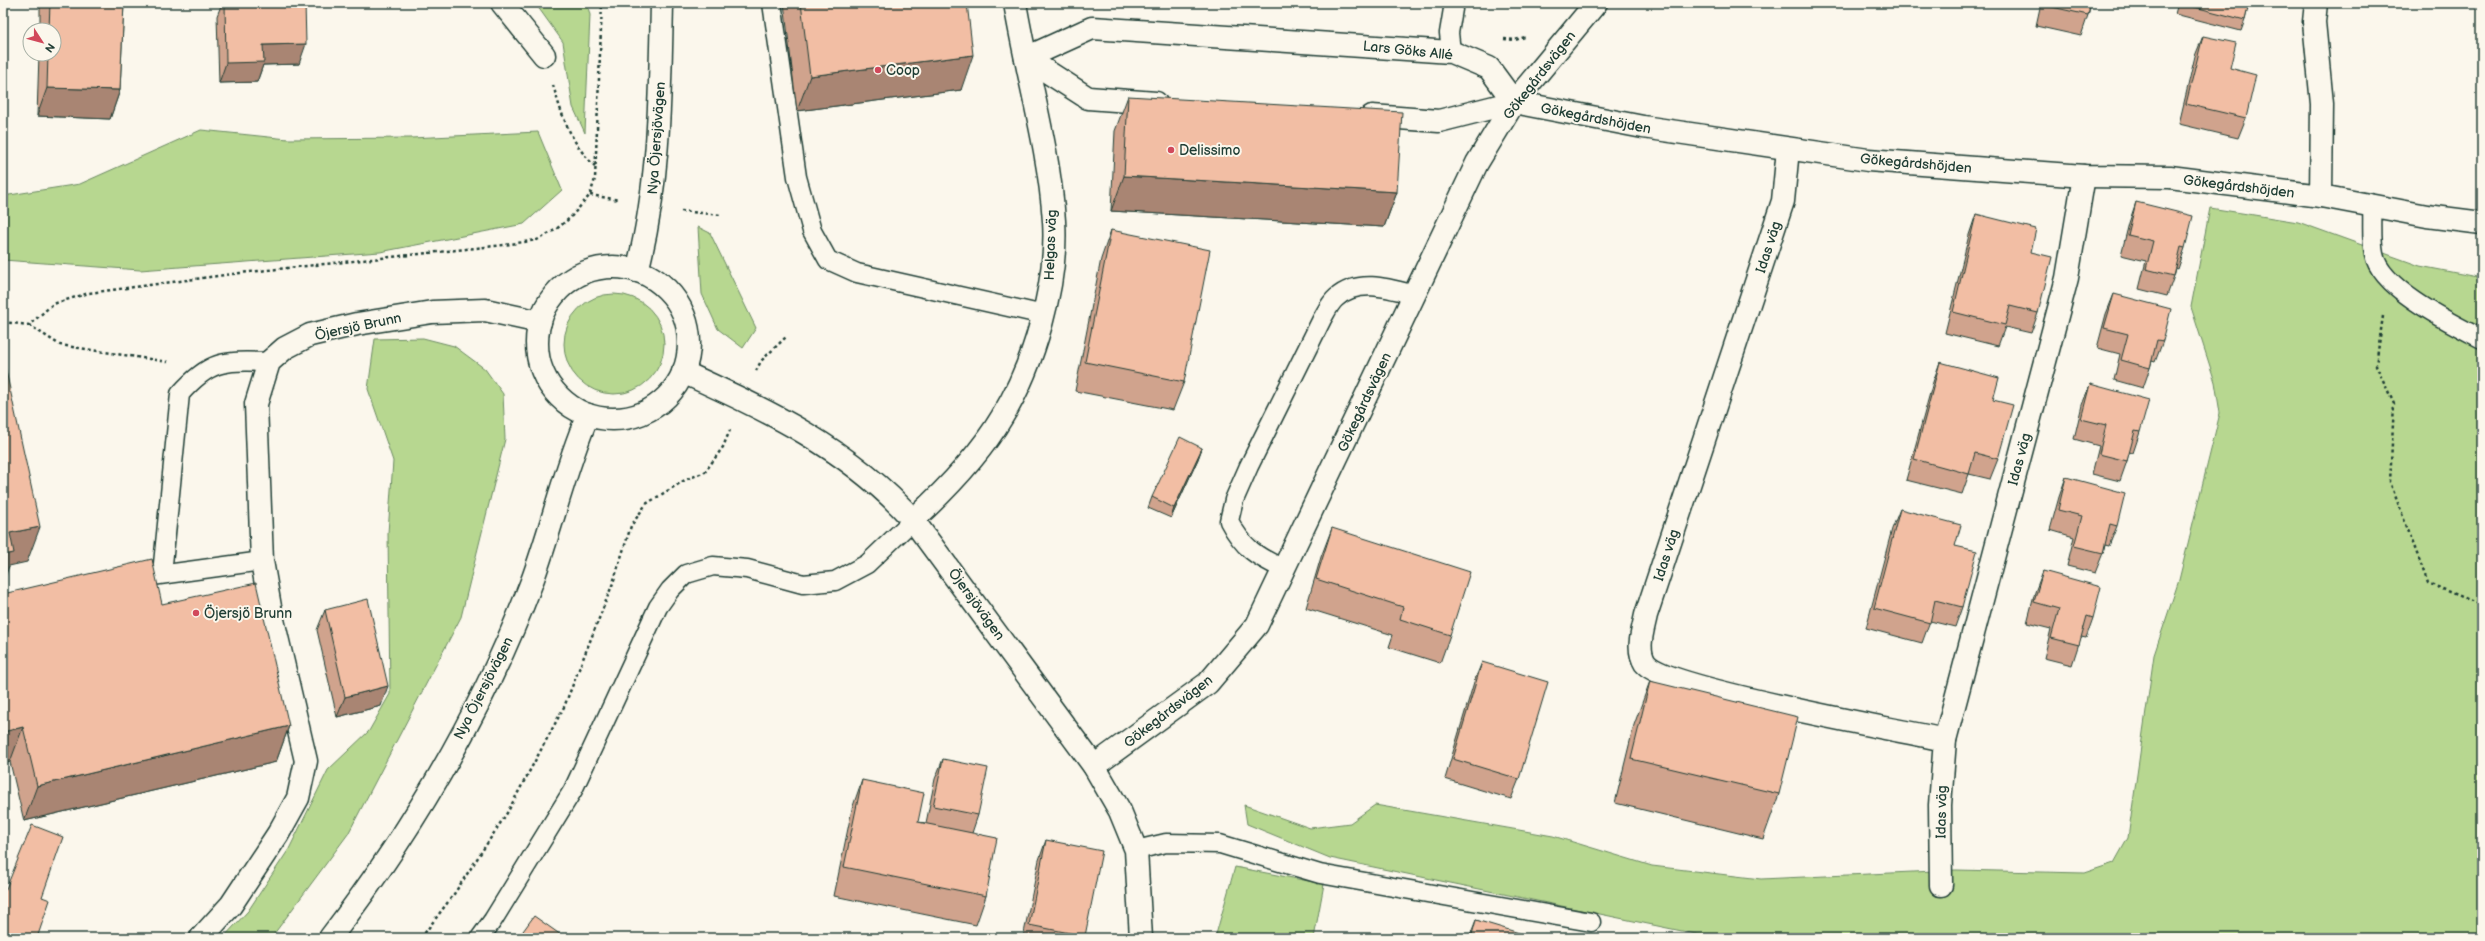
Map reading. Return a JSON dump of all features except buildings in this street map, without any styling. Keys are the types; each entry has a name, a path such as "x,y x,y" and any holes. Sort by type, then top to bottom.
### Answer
{"street":[{"path":"502,3 544,55"},
{"name":"Nya Öjersjövägen","path":"637,271 652,206 659,126 662,3"},
{"name":"Helgas väg","path":"912,520 934,500 973,458 1002,417 1020,380 1044,315 1052,271 1054,222 1049,179 1015,3"},
{"name":"Gökegårdsvägen","path":"1094,766 1208,682 1257,624 1477,163 1514,102 1596,3"},
{"path":"2316,3 2314,22 2322,104 2321,196"},
{"name":"Lars Göks Allé","path":"1026,58 1092,28 1451,52 1489,68 1514,102"},
{"path":"1026,58 1088,98 1176,104"},
{"path":"1351,115 1439,121 1514,102"},
{"name":"Gökegårdshöjden","path":"1514,102 1643,127 1868,160 2084,176 2170,177 2321,196 2372,206 2482,223"},
{"name":"Idas väg","path":"1788,149 1783,201 1646,615 1640,646 1645,662 1663,676 1726,694 1946,740"},
{"name":"Idas väg","path":"1942,885 1940,805 1946,740 2067,278 2084,176"},
{"path":"607,267 637,271 664,286 684,314 689,349 683,372 678,383 661,402 638,415 613,419 588,415 578,411 558,397 545,378 537,356 536,344 540,322 551,298 570,280 581,273 607,267"},
{"name":"Öjersjö Brunn","path":"269,362 285,348 310,335 357,324 432,312 485,310 540,322"},
{"path":"201,938 231,904 278,834 298,798 306,761 270,607 262,561 256,404 269,362"},
{"name":"Öjersjövägen","path":"683,372 783,420 852,462 892,496 912,520 1094,766 1120,811 1136,850 1142,938"},
{"name":"Nya Öjersjövägen","path":"330,938 402,833 444,764 498,663 531,583 573,450 588,415"}],"lane":[{"path":"772,3 796,177 812,231 828,260 857,273 1044,315"},
{"path":"1451,52 1450,33 1454,3"},
{"path":"2372,206 2374,255 2389,281 2442,319 2482,339"},
{"path":"1284,569 1248,550 1237,536 1229,521 1234,500 1249,466 1322,319 1335,298 1352,288 1373,286 1414,295"},
{"path":"162,574 180,394 198,374 225,362 269,362"},
{"path":"480,938 493,920 573,790 658,607 670,590 686,574 713,566 747,569 803,584 835,580 867,564 912,520"},
{"path":"132,581 162,574 262,561"},
{"path":"1136,850 1166,842 1220,844 1320,874 1591,922"}],"path":[{"path":"29,325 53,304 89,293 240,273 504,245 537,240 555,230 570,218 590,195 595,180 602,3"},
{"path":"544,55 563,119 582,154 595,167"},
{"path":"2389,281 2376,365 2394,404 2390,482 2428,583 2482,605"},
{"path":"3,322 29,325 60,345 180,364 198,374"},
{"path":"421,938 454,894 507,813 564,707 613,583 631,526 646,504 686,480 705,472 724,447"}],"green space":[{"path":"535,3 587,3 590,15 585,133 573,107 563,42"},
{"path":"201,130 288,139 411,138 538,132 562,190 524,224 380,252 140,270 3,260 3,196 80,184"},
{"path":"2210,208 2298,222 2420,266 2482,278 2482,938 1699,938 1701,935 1330,858 1247,824 1244,805 1310,828 1350,823 1375,805 1553,836 1652,866 1761,879 1956,870 2084,873 2114,863 2128,838 2154,655 2179,580 2220,413 2215,382 2191,307"},
{"path":"698,227 710,233 756,328 743,348 718,329 702,294"},
{"path":"614,294 624,295 642,302 656,316 663,334 663,354 656,372 642,386 624,393 614,394 604,393 586,386 572,372 565,354 564,344 565,334 572,316 586,302 604,295"},
{"path":"423,338 454,346 485,369 503,394 505,439 461,617 348,834 271,938 223,938 248,911 289,849 328,770 369,731 390,694 388,533 393,461 368,389 375,339"},
{"path":"1235,867 1324,884 1314,938 1215,938"}],"place":[{"name":"Coop","path":"878,70"},
{"name":"Delissimo","path":"1171,150"},
{"name":"Öjersjö Brunn","path":"196,613"}]}
